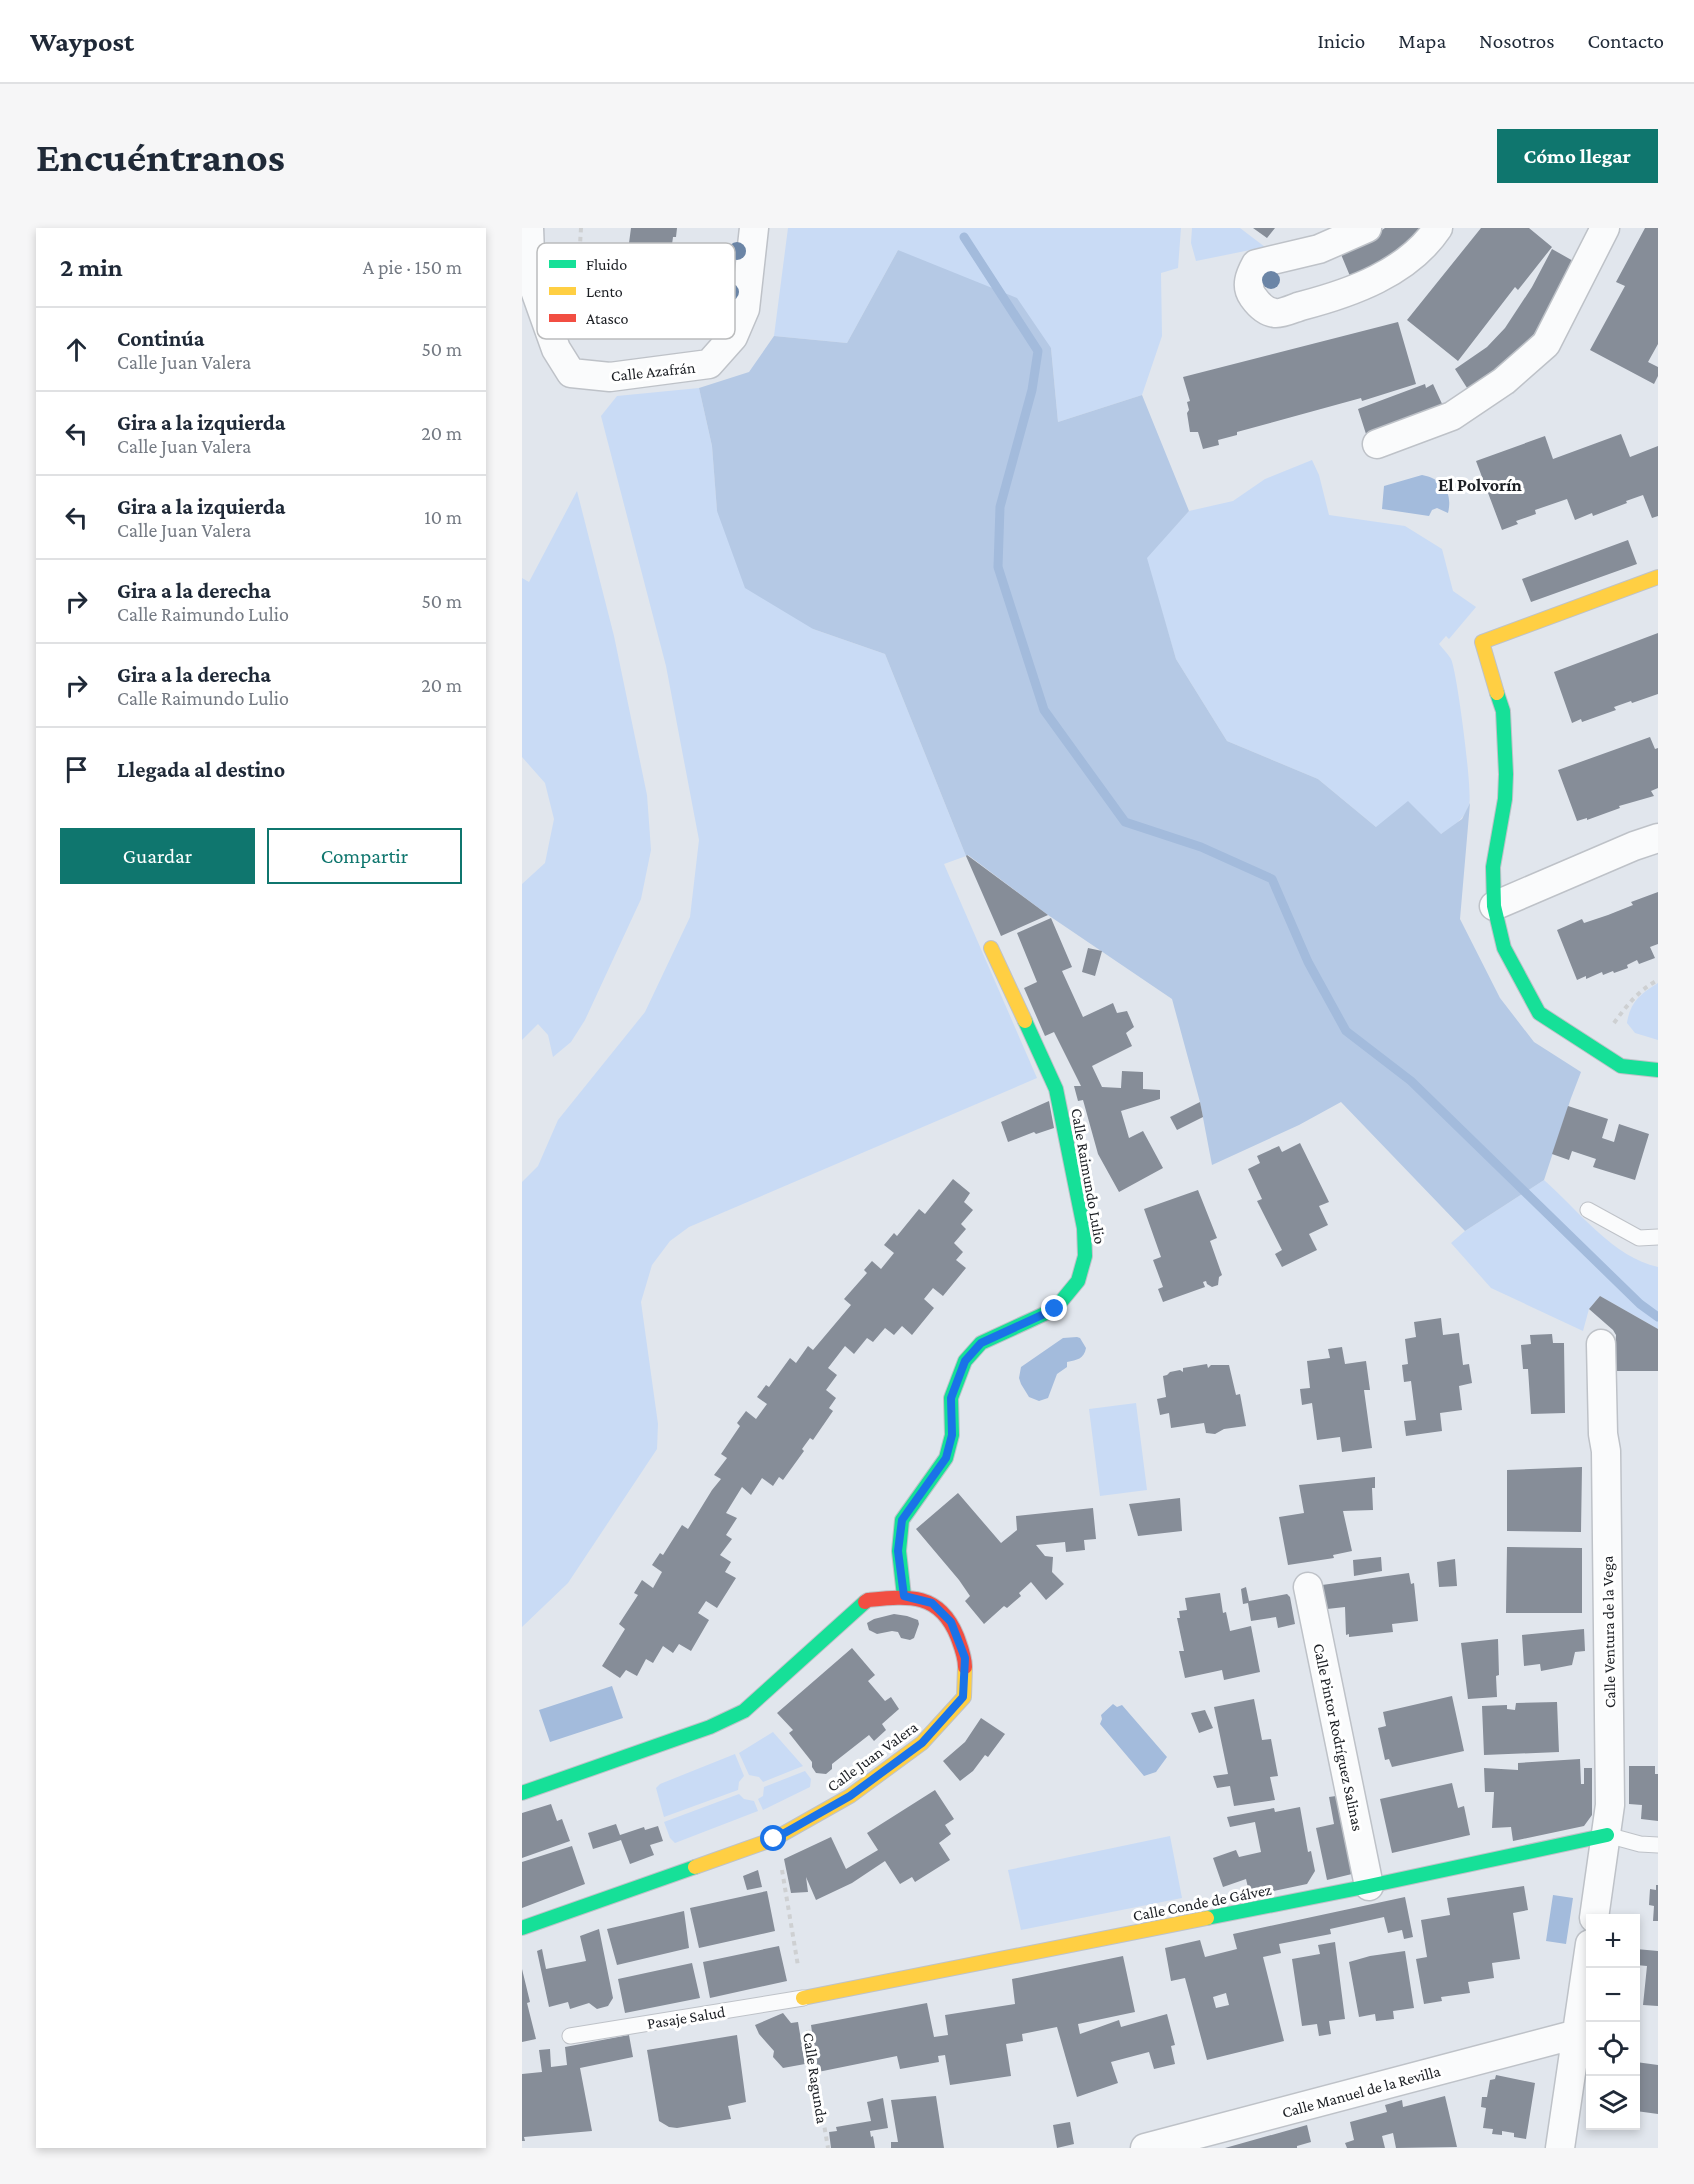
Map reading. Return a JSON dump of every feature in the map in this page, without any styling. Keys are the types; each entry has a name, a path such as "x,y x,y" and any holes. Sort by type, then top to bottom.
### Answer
{"street":[{"name":"Calle Azafrán","path":"529,228 531,279 537,296"},
{"name":"Calle Azafrán","path":"735,334 745,309 754,228"},
{"path":"1367,228 1319,249 1256,264 1249,276 1250,292 1260,306 1276,313 1341,296 1394,270 1431,239 1438,228"},
{"path":"1377,444 1452,416 1504,381 1546,344 1605,228"},
{"name":"Calle Azafrán","path":"552,339 571,372 610,377 709,364 732,339"},
{"path":"1658,577 1482,642 1503,711 1506,762 1504,799 1493,867 1494,906 1504,948 1539,1013 1621,1065 1658,1070"},
{"path":"1494,906 1634,846 1658,838"},
{"name":"Calle Raimundo Lulio","path":"904,1596 898,1551 902,1520 946,1458 952,1435 951,1398 965,1361 981,1343 1055,1309 1078,1281 1085,1256 1084,1228 1056,1089 991,948"},
{"name":"Calle Ventura de la Vega","path":"1595,1914 1610,1805 1606,1451 1603,1434 1601,1344"},
{"name":"Calle Pintor Rodríguez Salinas","path":"1308,1587 1369,1886"},
{"name":"Calle Juan Valera","path":"522,1793 710,1727 744,1711 868,1600 904,1596 932,1603 951,1622 965,1658 963,1697 922,1743 850,1796 774,1839 522,1928"},
{"name":"Calle Conde de Gálvez","path":"803,1998 1369,1886 1607,1836"},
{"path":"1560,2148 1587,1968"},
{"name":"Calle Manuel de la Revilla","path":"1145,2148 1577,2034"}],"lane":[{"path":"1588,1209 1639,1238 1658,1237"},
{"path":"1607,1836 1640,1844 1658,1845"},
{"name":"Pasaje Salud","path":"570,2036 803,1998"}],"path":[{"path":"580,243 581,228"},
{"path":"1617,1018 1645,987 1658,980"},
{"path":"780,1862 799,1974"},
{"name":"Calle Ragunda","path":"808,2029 828,2148"}],"shaded area":[{"path":"788,228 1181,228 1178,268 1161,273 1162,336 1142,395 1058,422 1051,348 898,250 847,343 774,336"},
{"path":"1192,228 1240,228 1265,247 1196,261 1191,243"},
{"path":"898,250 1017,298 1051,348 1058,422 1142,395 1189,511 1147,558 1176,659 1227,741 1318,779 1376,827 1408,801 1441,834 1462,819 1470,803 1460,919 1500,998 1534,1042 1581,1072 1544,1180 1465,1231 1341,1102 1299,1125 1212,1165 1200,1102 1172,999 1048,915 968,855 966,856 885,654 813,629 745,588 717,511 712,446 699,388 749,372 774,336 847,343"},
{"path":"699,388 712,446 717,511 813,629 885,654 966,856 944,864 1037,1078 689,1227 670,1241 652,1265 641,1302 658,1424 657,1449 568,1583 522,1627 522,1182 538,1166 558,1120 645,1012 690,917 699,840 666,666 601,416 617,396"},
{"path":"1312,460 1319,475 1329,515 1405,526 1442,549 1453,591 1476,607 1449,639 1446,636 1439,644 1451,659 1454,668 1464,732 1470,796 1464,815 1441,834 1376,827 1318,779 1227,741 1176,659 1146,558 1189,511 1233,501 1265,479"},
{"path":"1422,475 1436,480 1445,488 1449,499 1448,513 1437,508 1432,510 1429,516 1382,509 1384,486"},
{"path":"577,491 614,636 647,795 651,850 641,899 585,1020 571,1042 553,1057 548,1035 538,1024 522,1040 522,884 545,863 554,819 545,783 522,757 522,578 529,582"},
{"path":"1658,983 1658,1040 1635,1033 1627,1023 1633,1004"},
{"path":"1544,1180 1611,1243 1626,1254 1658,1267 1658,1329 1600,1296 1589,1309 1583,1331 1491,1288 1451,1243 1465,1231"},
{"path":"1077,1337 1086,1348 1084,1355 1077,1360 1067,1362 1067,1367 1057,1374 1048,1398 1039,1401 1029,1397 1019,1378 1021,1367 1063,1338"},
{"path":"1136,1403 1147,1490 1100,1496 1089,1409"},
{"path":"612,1686 623,1718 550,1742 539,1710"},
{"path":"1113,1704 1117,1707 1122,1705 1167,1757 1156,1772 1144,1776 1100,1724 1101,1715"},
{"path":"773,1732 803,1766 763,1782 759,1777 749,1775 739,1753"},
{"path":"735,1754 744,1776 739,1782 738,1790 664,1817 656,1788 660,1784"},
{"path":"805,1771 811,1779 810,1787 763,1810 758,1799 763,1796 764,1787"},
{"path":"739,1794 744,1799 754,1801 758,1811 675,1843 670,1838 664,1822"},
{"path":"1170,1836 1182,1898 1021,1930 1008,1870"},
{"path":"1553,1895 1573,1898 1566,1944 1546,1941"}],"building":[{"path":"631,228 677,228 672,243 629,243"},
{"path":"1253,228 1275,228 1267,238"},
{"path":"1385,228 1421,228 1402,248 1382,261 1350,276 1340,252"},
{"path":"1481,228 1529,228 1552,247 1518,290 1515,287 1458,361 1407,320"},
{"path":"1645,228 1658,228 1658,344 1648,362 1658,367 1658,376 1654,384 1590,350 1625,286 1616,282"},
{"path":"1552,249 1575,262 1551,307 1534,334 1509,363 1469,391 1455,369 1487,347 1505,328 1532,287"},
{"path":"1398,322 1416,384 1362,401 1361,398 1237,432 1237,435 1218,440 1219,445 1203,449 1198,432 1190,432 1187,402 1190,401 1183,377"},
{"path":"1425,384 1426,388 1433,384 1443,406 1402,423 1366,434 1358,409"},
{"path":"1621,434 1630,457 1658,446 1658,516 1652,518 1643,495 1593,516 1592,513 1575,520 1567,499 1535,510 1536,514 1516,521 1518,524 1502,530 1476,461 1545,436 1553,459"},
{"path":"1628,540 1637,564 1531,602 1522,579"},
{"path":"1658,633 1658,694 1614,707 1616,710 1582,722 1581,719 1572,723 1554,672"},
{"path":"1650,737 1655,749 1658,748 1658,788 1651,791 1654,796 1619,806 1620,808 1587,820 1587,818 1577,821 1558,770"},
{"path":"967,855 1048,915 1001,936"},
{"path":"1658,892 1658,944 1650,947 1655,958 1639,964 1637,960 1627,965 1628,968 1614,973 1613,971 1603,975 1602,972 1577,980 1557,930 1582,919 1584,923 1608,915 1633,905 1631,902"},
{"path":"1051,918 1072,967 1062,971 1083,1017 1113,1003 1117,1013 1127,1011 1134,1027 1126,1033 1132,1046 1092,1066 1102,1087 1121,1088 1122,1071 1143,1072 1143,1089 1160,1090 1160,1099 1121,1111 1129,1138 1143,1131 1163,1168 1119,1192 1098,1154 1083,1100 1078,1101 1074,1086 1081,1086 1054,1032 1045,1036 1024,988 1037,982 1017,933"},
{"path":"1088,948 1102,951 1095,976 1082,972"},
{"path":"1049,1101 1054,1128 1036,1134 1034,1132 1008,1142 1001,1122"},
{"path":"1200,1102 1203,1117 1177,1130 1170,1117"},
{"path":"1568,1106 1608,1119 1602,1138 1614,1142 1619,1124 1649,1134 1635,1180 1593,1167 1596,1159 1572,1151 1569,1160 1552,1154"},
{"path":"1300,1143 1329,1202 1319,1206 1328,1225 1309,1234 1317,1250 1282,1267 1275,1254 1282,1250 1257,1201 1262,1199 1248,1169 1260,1163 1257,1156 1279,1146 1282,1152"},
{"path":"953,1179 970,1193 964,1202 973,1210 961,1224 966,1229 954,1243 963,1252 956,1260 966,1268 943,1296 933,1288 924,1299 934,1308 912,1335 902,1326 894,1335 885,1328 873,1342 867,1338 854,1354 845,1346 828,1368 837,1375 826,1390 836,1398 829,1408 833,1411 813,1440 810,1438 802,1449 804,1451 783,1480 779,1477 773,1486 762,1478 751,1495 742,1487 726,1513 737,1518 726,1535 732,1539 720,1555 731,1562 725,1572 736,1578 717,1608 706,1601 698,1613 709,1620 691,1651 679,1644 673,1653 663,1646 653,1663 646,1659 637,1676 626,1670 620,1678 602,1666 625,1629 619,1624 638,1595 634,1593 642,1580 653,1588 662,1572 652,1565 660,1553 663,1555 682,1525 688,1529 721,1479 714,1475 727,1458 721,1454 740,1426 737,1423 746,1411 756,1419 767,1404 757,1397 766,1385 769,1387 790,1358 796,1363 808,1346 813,1350 851,1305 844,1299 867,1273 864,1270 872,1261 881,1269 894,1253 884,1245 894,1233 897,1236 919,1209 925,1214"},
{"path":"1198,1190 1217,1238 1210,1241 1222,1275 1219,1277 1218,1285 1212,1287 1206,1281 1203,1282 1205,1287 1163,1302 1158,1289 1163,1287 1153,1260 1161,1257 1144,1209"},
{"path":"1600,1296 1658,1329 1658,1371 1614,1371 1616,1335 1589,1309"},
{"path":"1441,1318 1443,1335 1459,1333 1463,1365 1469,1364 1472,1383 1459,1386 1462,1410 1440,1413 1442,1431 1406,1436 1404,1421 1416,1420 1411,1381 1404,1382 1402,1365 1408,1364 1405,1339 1416,1337 1414,1322"},
{"path":"1552,1334 1553,1343 1564,1343 1565,1413 1531,1414 1528,1369 1523,1369 1521,1345 1531,1344 1530,1335"},
{"path":"1342,1347 1345,1364 1366,1361 1370,1390 1364,1390 1372,1448 1342,1452 1340,1437 1317,1440 1312,1403 1302,1405 1300,1389 1310,1388 1307,1361 1330,1358 1328,1349"},
{"path":"1207,1364 1208,1368 1211,1365 1229,1365 1236,1395 1240,1394 1246,1426 1224,1429 1215,1434 1206,1433 1204,1423 1171,1428 1169,1413 1160,1415 1157,1399 1166,1397 1163,1376 1180,1370 1183,1372 1183,1368"},
{"path":"1582,1467 1581,1532 1507,1531 1507,1470"},
{"path":"1375,1477 1375,1488 1372,1488 1373,1510 1343,1511 1352,1551 1333,1555 1334,1558 1288,1565 1279,1517 1304,1513 1299,1485"},
{"path":"958,1493 1001,1543 1017,1530 1016,1516 1093,1508 1096,1539 1084,1540 1085,1550 1066,1552 1065,1542 1036,1545 1045,1556 1053,1557 1052,1572 1064,1584 1046,1600 1031,1582 1019,1593 1021,1596 1007,1608 1004,1606 984,1624 965,1601 970,1596 959,1580 916,1529"},
{"path":"1180,1498 1182,1531 1138,1536 1129,1504"},
{"path":"1507,1547 1582,1548 1582,1613 1506,1613"},
{"path":"1381,1557 1382,1571 1354,1576 1353,1560"},
{"path":"1455,1559 1457,1586 1439,1587 1437,1562"},
{"path":"1409,1573 1411,1584 1414,1583 1418,1621 1392,1624 1393,1632 1349,1637 1349,1634 1346,1635 1345,1607 1327,1609 1322,1585"},
{"path":"1246,1587 1249,1601 1287,1594 1290,1597 1295,1624 1278,1628 1276,1617 1251,1621 1248,1603 1243,1604 1241,1589"},
{"path":"1220,1593 1223,1613 1226,1612 1230,1631 1251,1626 1260,1672 1224,1680 1222,1670 1185,1678 1179,1651 1184,1651 1177,1618 1180,1618 1179,1611 1187,1610 1185,1598"},
{"path":"894,1614 918,1620 919,1624 914,1638 910,1640 901,1638 898,1632 877,1634 869,1630 867,1623"},
{"path":"1584,1629 1585,1651 1575,1652 1572,1665 1541,1671 1540,1664 1524,1666 1522,1635"},
{"path":"1498,1639 1497,1697 1468,1699 1461,1643"},
{"path":"852,1648 875,1675 868,1681 885,1701 891,1697 899,1709 882,1724 886,1730 874,1741 869,1735 832,1764 832,1769 826,1774 816,1773 812,1762 789,1733 793,1730 777,1713"},
{"path":"1452,1696 1464,1751 1392,1767 1389,1759 1385,1760 1378,1728 1386,1726 1383,1712"},
{"path":"1254,1699 1262,1740 1271,1739 1278,1776 1270,1777 1275,1800 1234,1806 1230,1786 1217,1788 1213,1776 1228,1774 1214,1707"},
{"path":"1557,1702 1559,1752 1484,1755 1482,1706 1507,1705 1507,1709 1515,1710 1516,1703"},
{"path":"1205,1710 1213,1728 1199,1733 1191,1713"},
{"path":"981,1718 1005,1734 988,1757 985,1755 973,1771 960,1781 943,1761 965,1742"},
{"path":"1580,1759 1581,1784 1584,1784 1584,1768 1592,1768 1592,1815 1584,1826 1513,1841 1511,1827 1492,1828 1494,1792 1485,1792 1484,1768 1518,1770 1518,1763"},
{"path":"1629,1766 1655,1766 1655,1774 1658,1774 1658,1821 1641,1819 1642,1805 1629,1804"},
{"path":"1452,1783 1458,1808 1464,1806 1470,1835 1392,1853 1380,1799"},
{"path":"935,1790 954,1819 945,1825 951,1834 939,1843 950,1860 915,1882 912,1877 900,1884 885,1861 852,1883 816,1900 806,1877 808,1892 791,1893 784,1859 831,1837 846,1869 878,1850 867,1833"},
{"path":"1336,1796 1352,1874 1327,1880 1316,1828 1334,1824 1329,1797"},
{"path":"551,1804 557,1821 562,1819 570,1841 522,1858 522,1813"},
{"path":"1300,1807 1308,1852 1311,1851 1315,1871 1307,1884 1250,1896 1246,1879 1223,1887 1213,1858 1236,1850 1239,1857 1261,1852 1255,1822 1230,1827 1227,1817 1274,1808 1275,1812"},
{"path":"616,1824 620,1835 644,1827 645,1830 658,1826 663,1841 650,1845 654,1855 630,1864 621,1840 593,1849 588,1833"},
{"path":"572,1846 585,1884 522,1908 522,1862"},
{"path":"758,1870 762,1887 747,1890 743,1876"},
{"path":"1656,1885 1658,1885 1658,1921 1653,1921 1654,1906 1649,1905 1650,1889 1656,1890"},
{"path":"1524,1886 1528,1910 1513,1913 1520,1959 1492,1963 1494,1978 1468,1982 1470,1993 1441,1997 1442,2001 1424,2004 1416,1959 1427,1957 1421,1920 1450,1915 1447,1898"},
{"path":"767,1891 775,1931 699,1948 690,1908"},
{"path":"1405,1897 1413,1937 1404,1939 1402,1930 1388,1933 1384,1917 1330,1929 1331,1934 1279,1944 1281,1953 1263,1957 1284,2041 1207,2060 1185,1978 1171,1981 1165,1948 1200,1940 1205,1957 1237,1949 1233,1934","holes":["1226,1993 1229,2005 1216,2008 1213,1997"]},
{"path":"684,1911 689,1948 617,1965 607,1929"},
{"path":"599,1929 613,1998 608,2006 597,2009 589,2003 570,2009 568,2002 549,2007 537,1951 542,1949 546,1969 586,1961 580,1936"},
{"path":"1335,1942 1345,2019 1329,2021 1331,2034 1319,2036 1317,2024 1302,2026 1292,1959 1320,1954 1318,1945"},
{"path":"779,1946 787,1981 710,1998 703,1962"},
{"path":"1640,1949 1658,1951 1658,2006 1643,2005 1647,1966 1640,1965"},
{"path":"1405,1951 1414,2008 1393,2011 1394,2019 1376,2021 1375,2014 1359,2017 1349,1962 1370,1956"},
{"path":"1123,1956 1135,2012 1078,2024 1080,2034 1119,2020 1121,2027 1167,2014 1175,2045 1171,2046 1175,2064 1154,2069 1149,2052 1111,2062 1118,2083 1077,2097 1057,2027 1022,2034 1023,2041 1006,2044 1011,2076 950,2085 945,2055 938,2056 939,2062 900,2069 897,2056 818,2072 811,2025 927,2003 934,2037 948,2035 945,2015 1015,2004 1012,1979"},
{"path":"692,1963 700,1998 625,2013 618,1979"},
{"path":"522,1969 536,2039 522,2042"},
{"path":"783,2013 791,2023 798,2022 805,2064 783,2068 773,2057 774,2051 759,2034 755,2025"},
{"path":"629,2035 633,2057 580,2068 592,2131 524,2137 525,2141 522,2141 522,2074 542,2072 539,2050 550,2049 551,2067 567,2065 565,2047"},
{"path":"737,2035 746,2102 728,2106 731,2119 677,2128 669,2127 659,2121 647,2050"},
{"path":"1640,2063 1658,2065 1658,2114 1640,2112"},
{"path":"1496,2075 1535,2083 1526,2139 1514,2137 1514,2133 1502,2131 1502,2135 1492,2134 1493,2129 1483,2128 1486,2108 1481,2107 1482,2097 1487,2097 1490,2080 1495,2079"},
{"path":"936,2096 944,2148 891,2148 891,2142 898,2142 891,2100"},
{"path":"1445,2096 1457,2147 1396,2148 1393,2133 1382,2136 1385,2148 1347,2148 1345,2143 1354,2140 1350,2122 1387,2112 1385,2105 1402,2100 1403,2107"},
{"path":"883,2098 888,2128 870,2131 875,2148 831,2148 829,2132 837,2131 836,2127 871,2121 867,2102"},
{"path":"1070,2122 1074,2144 1057,2148 1053,2125"},
{"path":"1307,2125 1311,2142 1297,2146 1297,2148 1225,2148"}],"waterway":[{"path":"964,237 1038,351 1032,390 1000,507 998,567 1044,710 1125,822 1201,847 1272,879 1308,962 1346,1031 1411,1081 1640,1304 1658,1317"}],"traffic: fast":[{"path":"1497,693 1503,711 1506,774 1505,799 1493,867 1494,906 1504,948 1539,1013 1621,1066 1658,1070"},
{"path":"904,1596 899,1551 902,1520 946,1458 952,1435 951,1398 965,1361 981,1343 1055,1309 1078,1281 1085,1256 1084,1228 1056,1089 1025,1021"},
{"path":"522,1793 710,1727 744,1711 865,1602"},
{"path":"1207,1918 1607,1835"},
{"path":"522,1928 695,1867"}],"traffic: slow":[{"path":"1497,693 1482,642 1658,577"},
{"path":"991,948 1025,1021"},
{"path":"695,1867 774,1839 850,1796 922,1743 964,1697 965,1667"},
{"path":"803,1998 1207,1918"}],"traffic: jam":[{"path":"865,1602 909,1598 931,1604 950,1622 957,1636 965,1667"}],"district":[{"name":"El Polvorín","path":"1480,485"}],"route":[{"path":"774,1839 850,1796 922,1743 963,1697 965,1658 951,1622 932,1603 904,1596 898,1551 902,1520 946,1458 952,1435 951,1398 965,1361 981,1343 1055,1309"}]}
